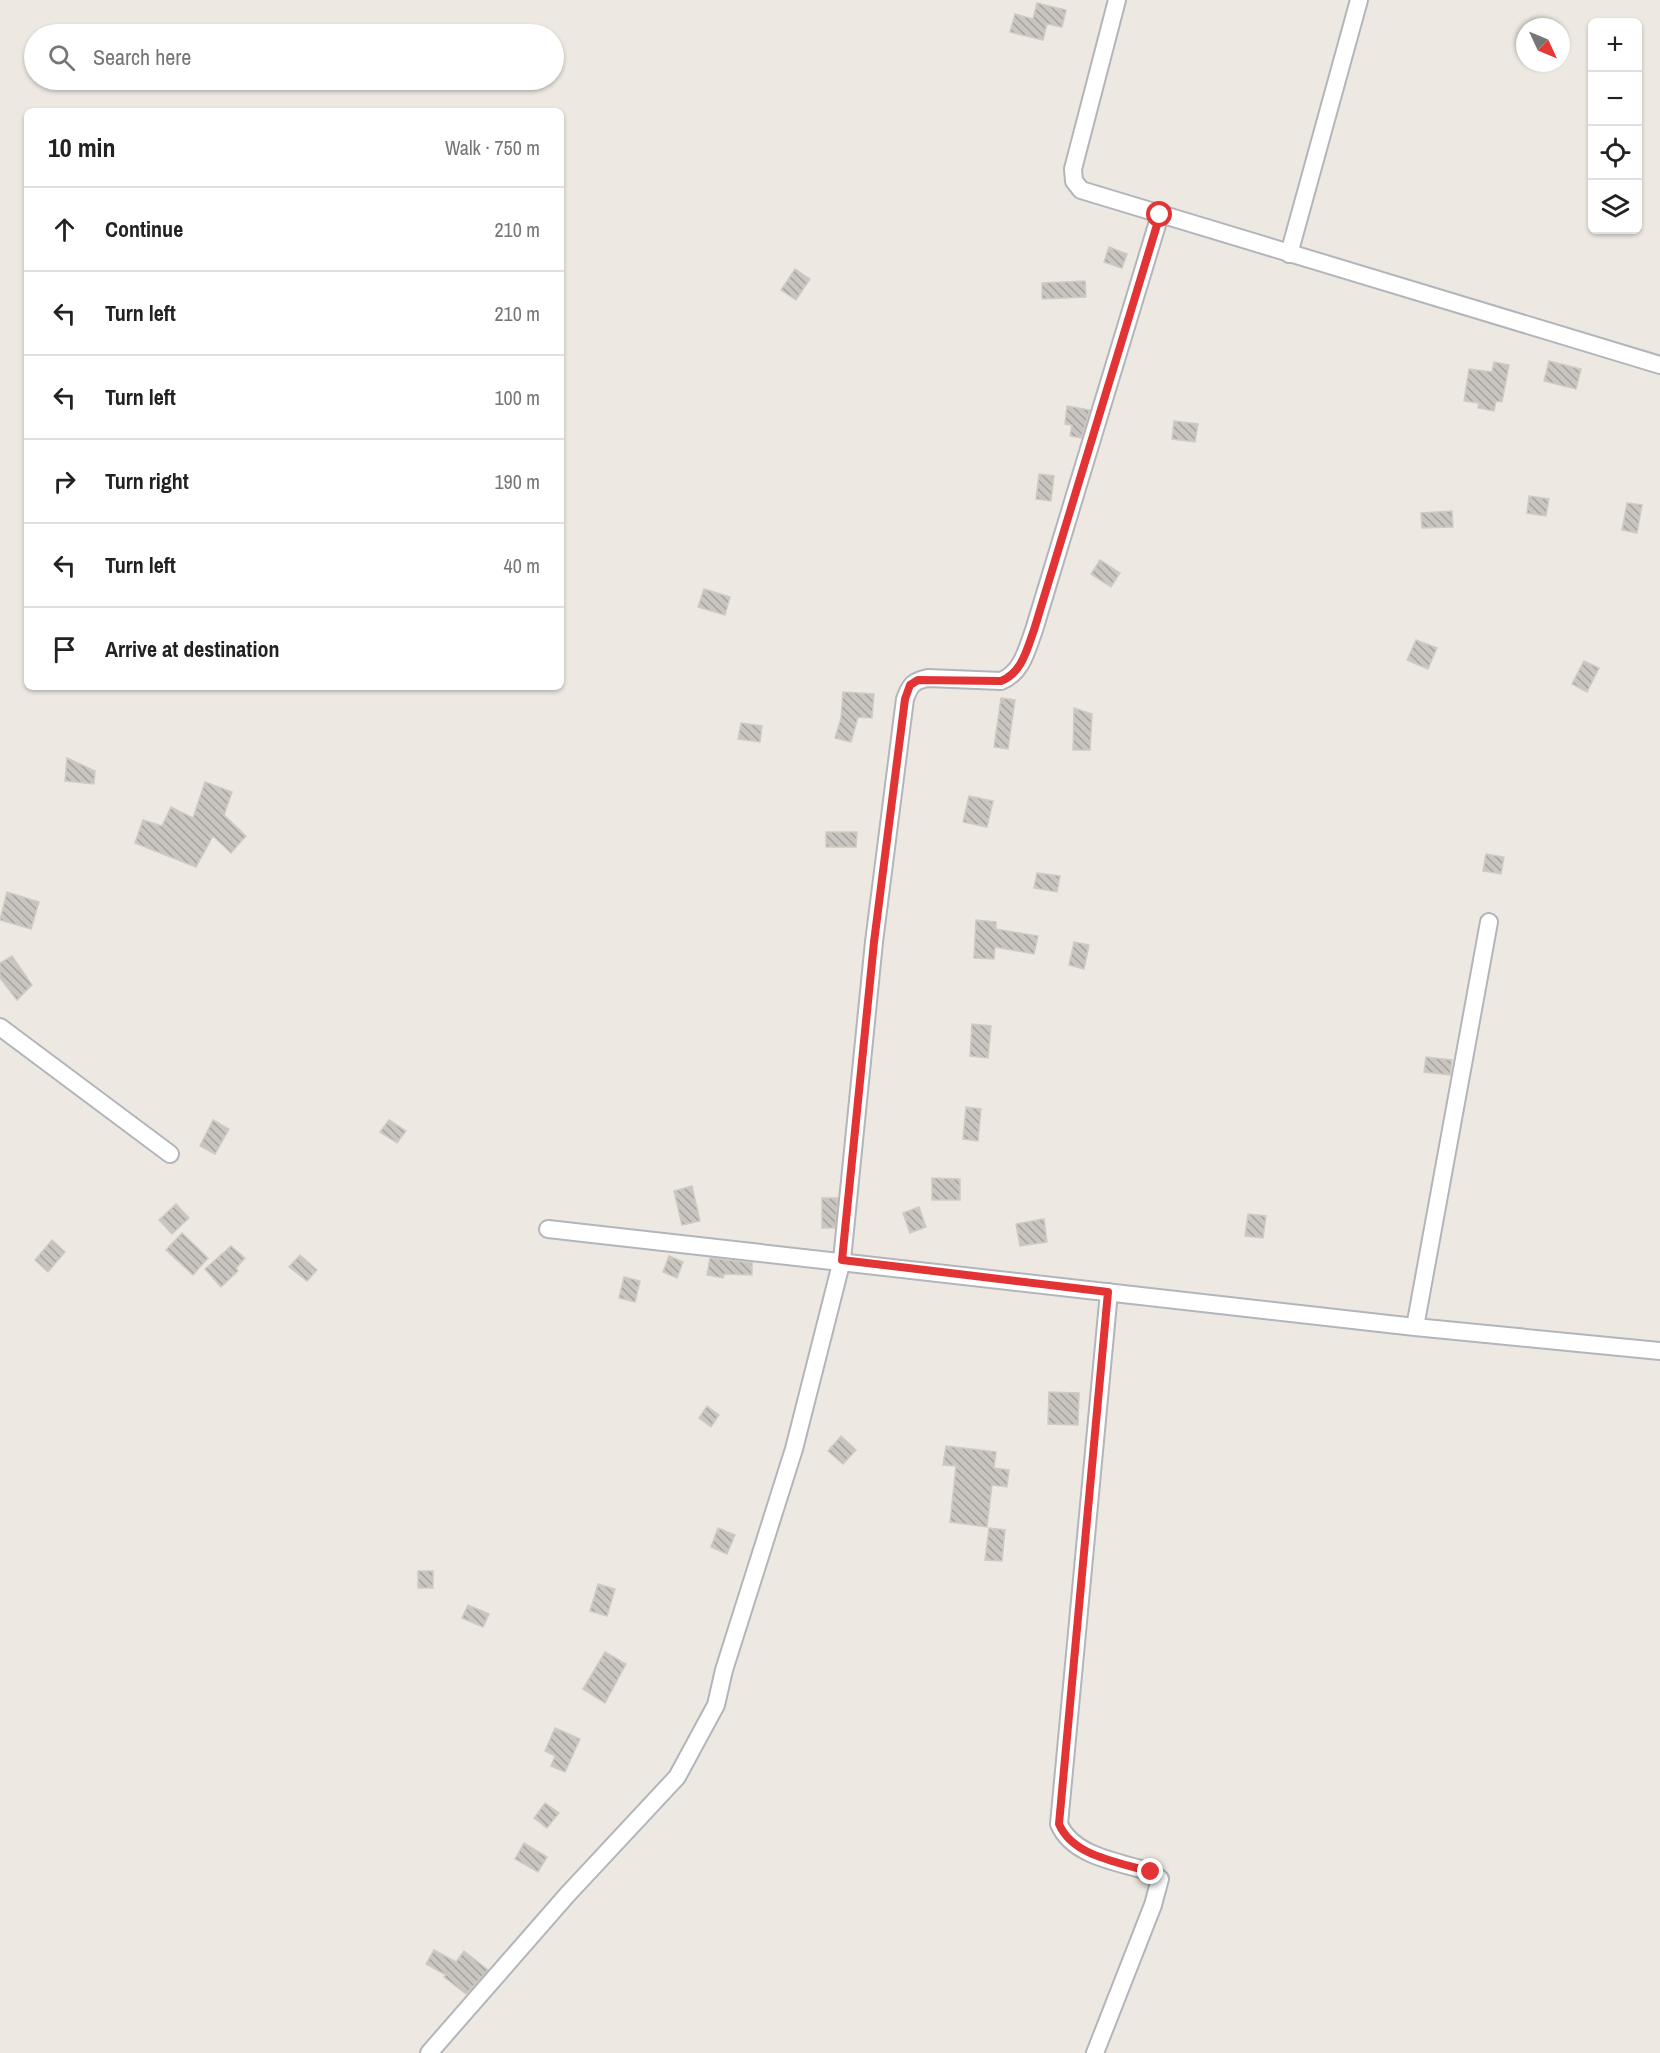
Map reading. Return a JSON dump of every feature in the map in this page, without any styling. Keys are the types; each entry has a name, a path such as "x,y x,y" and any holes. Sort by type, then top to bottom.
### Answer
{"street":[{"path":"1117,0 1073,169 1074,181 1081,190 1660,365"},
{"path":"1289,254 1359,0"},
{"path":"429,2053 567,1895 677,1777 699,1741 716,1706 724,1670 794,1449 842,1260 874,942 905,699 910,685 918,680 1001,681 1011,677 1020,666 1034,630 1160,215"},
{"path":"1415,1327 1489,922"},
{"path":"0,1027 170,1154"},
{"path":"548,1229 842,1260 1415,1327 1660,1351"},
{"path":"1095,2053 1153,1905 1160,1879 1151,1872 1085,1851 1071,1842 1059,1824 1108,1292"}],"building":[{"path":"1037,3 1066,10 1062,27 1047,24 1043,40 1010,32 1015,14 1033,19"},
{"path":"1109,247 1127,254 1122,268 1104,262"},
{"path":"795,269 810,279 796,300 781,290"},
{"path":"1085,281 1086,297 1042,299 1042,283"},
{"path":"1549,361 1581,369 1576,389 1544,381"},
{"path":"1494,362 1509,365 1502,402 1496,401 1494,411 1478,408 1479,403 1464,401 1469,369 1492,372"},
{"path":"1067,406 1090,410 1081,438 1070,436 1072,425 1065,424"},
{"path":"1174,421 1198,424 1195,442 1172,439"},
{"path":"1039,474 1054,476 1051,501 1036,499"},
{"path":"1529,496 1549,499 1546,516 1527,513"},
{"path":"1627,503 1642,505 1637,533 1622,530"},
{"path":"1452,511 1453,527 1422,528 1421,513"},
{"path":"1100,560 1120,573 1111,587 1091,574"},
{"path":"704,589 730,597 725,615 698,607"},
{"path":"1416,640 1437,648 1428,669 1407,660"},
{"path":"1584,661 1599,668 1587,692 1572,684"},
{"path":"843,692 874,694 872,718 858,717 851,742 835,738 841,718"},
{"path":"1001,698 1015,700 1008,749 994,747"},
{"path":"1074,708 1092,714 1090,750 1073,750"},
{"path":"741,723 762,726 760,742 738,739"},
{"path":"67,758 95,771 94,784 65,781"},
{"path":"205,782 232,792 224,815 246,836 231,853 213,836 196,867 135,843 143,820 162,826 171,807 193,818"},
{"path":"969,796 993,801 987,827 963,822"},
{"path":"826,832 857,832 856,847 826,847"},
{"path":"1486,854 1504,857 1501,874 1483,871"},
{"path":"1037,873 1060,876 1057,892 1034,888"},
{"path":"7,892 39,902 31,929 0,920"},
{"path":"976,920 996,922 996,929 1038,936 1034,954 995,947 994,959 974,958"},
{"path":"1074,942 1089,945 1084,969 1069,965"},
{"path":"12,956 32,985 17,1000 0,978 0,963"},
{"path":"972,1024 991,1026 988,1058 970,1056"},
{"path":"1426,1057 1452,1060 1450,1075 1424,1072"},
{"path":"966,1107 981,1109 978,1141 963,1139"},
{"path":"213,1120 229,1129 215,1154 200,1146"},
{"path":"389,1120 406,1131 397,1143 380,1132"},
{"path":"932,1178 960,1179 960,1200 932,1200"},
{"path":"692,1186 700,1221 682,1225 674,1191"},
{"path":"822,1198 838,1198 835,1228 822,1228"},
{"path":"176,1204 189,1218 172,1234 159,1220"},
{"path":"919,1207 926,1227 910,1233 903,1213"},
{"path":"1248,1214 1266,1216 1263,1238 1245,1236"},
{"path":"1044,1219 1047,1242 1020,1246 1016,1224"},
{"path":"182,1233 208,1258 193,1275 166,1250"},
{"path":"52,1240 65,1252 48,1272 35,1260"},
{"path":"231,1246 245,1258 236,1268 238,1271 221,1287 205,1269"},
{"path":"300,1255 317,1270 307,1281 289,1267"},
{"path":"669,1256 683,1262 677,1278 663,1272"},
{"path":"710,1258 752,1263 752,1275 724,1274 723,1278 707,1275"},
{"path":"624,1277 640,1281 635,1302 619,1298"},
{"path":"1049,1392 1079,1393 1078,1425 1048,1424"},
{"path":"707,1406 719,1415 711,1427 699,1418"},
{"path":"841,1436 856,1450 843,1464 828,1451"},
{"path":"946,1446 996,1452 994,1468 1009,1470 1007,1487 992,1485 987,1527 950,1522 956,1466 943,1465"},
{"path":"718,1528 735,1535 727,1554 711,1547"},
{"path":"989,1528 1005,1530 1002,1561 985,1560"},
{"path":"418,1571 433,1571 433,1588 418,1588"},
{"path":"598,1584 615,1589 607,1616 590,1611"},
{"path":"468,1605 489,1614 483,1627 462,1618"},
{"path":"605,1652 626,1664 605,1703 583,1689"},
{"path":"555,1728 580,1739 565,1772 551,1766 555,1756 545,1751"},
{"path":"545,1803 559,1813 547,1828 534,1818"},
{"path":"524,1843 547,1857 538,1872 515,1859"},
{"path":"434,1950 456,1962 464,1951 488,1970 466,1994 444,1977 446,1975 426,1964"}],"route":[{"path":"1151,1872 1085,1851 1064,1835 1059,1824 1108,1292 842,1260 874,942 905,699 910,685 918,680 928,678 1001,681 1011,677 1020,666 1034,630 1160,215"}]}
